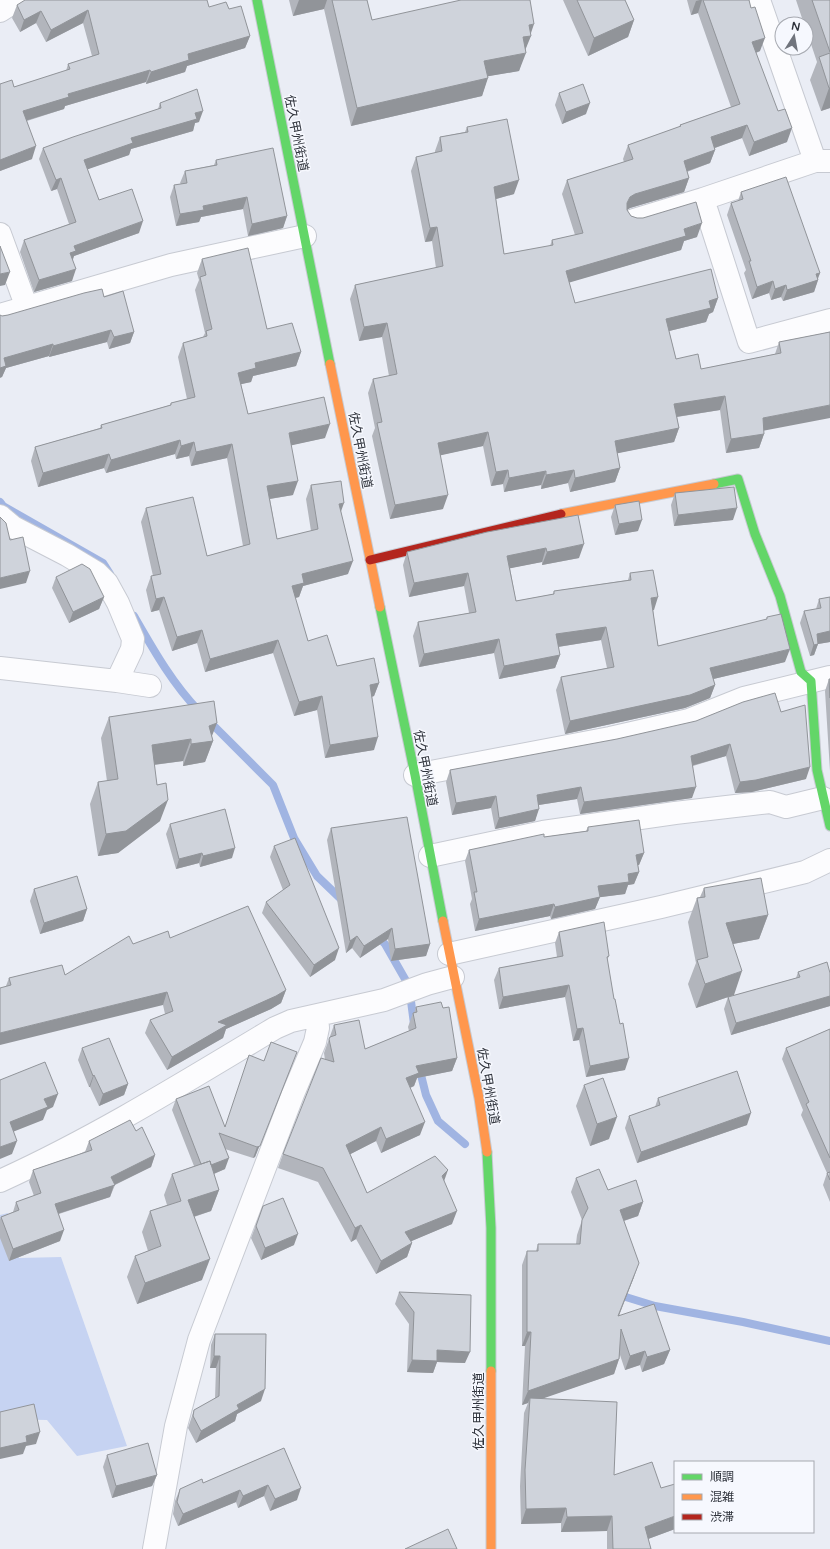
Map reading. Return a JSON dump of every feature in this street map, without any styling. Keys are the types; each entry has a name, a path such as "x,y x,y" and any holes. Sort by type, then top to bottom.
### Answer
{"street":[{"path":"0,11 18,0"},
{"name":"佐久甲州街道","path":"257,0 415,775 448,954 479,1098 486,1148 491,1228 491,1549"},
{"path":"634,220 822,161 759,0"},
{"path":"703,199 749,342 830,320"},
{"path":"0,234 27,308"},
{"path":"0,315 171,265 305,236"},
{"path":"370,560 556,515 738,479 755,534 780,596 801,672 820,679"},
{"path":"0,516 13,527 68,555 97,573 107,583 118,603 133,639 132,649 117,681"},
{"path":"0,668 150,686"},
{"path":"415,775 610,738 689,720 744,698 820,679"},
{"path":"820,679 816,770 830,826"},
{"path":"430,856 543,832 675,812 770,802 786,807 823,798"},
{"path":"448,954 660,908 805,872 830,860"},
{"path":"0,1181 40,1163 154,1100 275,1028 291,1021 384,1000 428,984 453,977"},
{"path":"154,1549 176,1426 199,1340 293,1094 315,1042 318,1028 317,1016"}],"shaded area":[{"path":"8,1213 19,1258 61,1257 127,1446 77,1456 47,1420 0,1419 0,1215"}],"building":[{"path":"25,0 207,0 209,7 226,2 229,9 241,6 250,36 188,54 189,60 151,72 150,70 68,94 69,97 23,111 36,146 0,160 0,84 12,80 14,87 70,69 68,64 99,54 88,10 51,30 41,11 24,20 17,5"},
{"path":"332,0 367,0 372,20 461,0 530,0 534,24 529,25 531,36 523,37 526,53 484,61 488,78 357,108"},
{"path":"577,0 625,0 634,20 594,38"},
{"path":"703,0 749,0 751,8 755,7 765,38 752,42 778,111 785,109 792,128 754,142 747,125 711,137 715,150 684,161 689,178 635,194 630,197 627,203 627,210 631,216 637,218 643,218 696,202 702,223 684,229 686,236 566,271 575,303 711,269 718,298 709,301 711,308 666,319 676,359 698,354 701,369 781,353 779,342 830,332 830,405 763,418 764,434 731,439 725,396 674,404 679,428 615,441 620,468 575,478 574,470 546,475 546,471 509,478 508,470 496,472 488,432 438,443 448,495 395,505 377,423 382,422 373,379 397,374 387,323 364,327 355,285 443,266 437,227 430,228 416,157 442,151 440,137 468,132 467,127 507,119 519,180 494,187 504,254 553,245 552,240 583,233 567,180 633,159 628,145 740,104"},
{"path":"812,0 830,0 830,52"},
{"path":"830,53 830,88 829,88 819,57"},
{"path":"583,84 590,103 566,112 559,93"},
{"path":"197,89 203,111 195,113 197,119 131,138 133,143 84,160 99,200 132,189 143,221 74,246 76,251 70,253 76,269 39,280 24,240 76,222 61,178 56,180 43,148 161,108 160,103"},
{"path":"273,148 287,216 252,224 247,197 203,206 204,210 180,214 174,185 187,183 185,171 217,165 216,160"},
{"path":"786,177 820,273 816,274 818,280 787,290 786,285 775,289 773,281 757,287 749,261 751,261 731,203 743,199 741,192"},
{"path":"0,246 10,272 0,274"},
{"path":"248,248 267,329 292,323 301,352 255,363 256,368 238,373 248,414 324,397 330,424 289,433 298,481 267,486 277,539 318,529 311,485 341,481 344,503 339,504 353,561 302,574 304,583 292,586 308,641 327,635 337,666 374,658 379,683 370,685 378,737 330,745 322,696 299,702 278,640 210,659 202,630 177,637 164,597 156,599 151,576 161,574 146,508 193,497 207,556 250,544 232,444 196,452 194,442 181,446 180,440 111,460 109,454 43,473 35,447 102,428 101,425 195,397 183,343 207,336 206,331 212,329 200,277 206,275 202,259"},
{"path":"102,289 104,297 123,291 134,332 114,337 111,330 53,346 53,344 4,358 6,366 0,368 0,315 8,315"},
{"path":"734,487 737,508 678,515 675,493"},
{"path":"639,501 642,520 619,524 615,505"},
{"path":"578,515 584,544 547,552 546,548 507,556 516,601 554,594 554,591 631,580 630,573 653,570 658,597 651,598 658,646 767,619 767,617 781,614 790,649 710,668 715,685 690,695 570,721 561,677 614,667 606,627 556,634 560,655 504,666 499,639 424,654 418,622 476,612 468,573 414,583 407,552 487,532"},
{"path":"0,517 6,523 10,540 23,537 30,571 0,578"},
{"path":"82,564 90,569 104,597 73,612 56,577"},
{"path":"830,597 830,631 817,634 818,644 814,645 804,611 821,608 819,599"},
{"path":"775,693 781,712 805,705 810,767 756,780 740,782 730,744 691,756 696,787 584,802 581,787 537,795 539,809 499,818 496,796 456,803 450,770 617,739 696,721 743,702"},
{"path":"214,701 217,723 209,726 213,741 191,744 191,739 152,745 157,785 166,783 168,800 126,831 106,834 98,782 118,779 109,717"},
{"path":"225,809 235,848 203,856 202,853 179,859 170,824"},
{"path":"407,817 430,944 395,949 392,928 364,946 357,936 350,941 331,828"},
{"path":"639,820 644,853 636,855 639,872 628,874 629,882 598,886 600,897 555,907 554,904 479,919 474,892 477,892 469,850 544,834 544,837 588,831 588,827"},
{"path":"295,838 339,948 314,965 266,902 290,885 274,846"},
{"path":"77,876 87,909 44,923 34,889"},
{"path":"761,878 768,915 726,923 742,971 705,984 697,960 708,957 697,898 705,897 704,888"},
{"path":"248,906 286,990 218,1022 227,1025 172,1057 150,1020 173,1011 167,992 0,1033 0,988 11,985 9,978 62,965 65,975 129,936 133,944 168,931 170,938"},
{"path":"604,922 609,956 607,957 614,999 620,1024 623,1023 629,1058 590,1066 583,1028 577,1029 569,985 503,997 499,968 563,956 559,932"},
{"path":"827,962 830,973 830,996 736,1023 728,997 800,977 798,972"},
{"path":"441,1002 443,1008 449,1007 457,1058 416,1066 419,1073 406,1078 425,1122 386,1139 381,1127 346,1145 367,1193 435,1156 448,1170 442,1176 457,1211 405,1232 412,1243 381,1261 361,1225 355,1228 323,1168 283,1154 321,1058 334,1062 329,1039 330,1037 336,1035 334,1025 359,1020 365,1049 416,1028 413,1013 417,1012 416,1007"},
{"path":"830,1029 830,1158 806,1104 809,1102 786,1048"},
{"path":"109,1038 128,1084 103,1094 94,1075 93,1076 82,1048"},
{"path":"271,1042 297,1052 260,1146 257,1147 219,1133 229,1158 211,1165 210,1161 201,1164 176,1099 209,1086 225,1127 249,1055 264,1061"},
{"path":"45,1062 58,1094 44,1099 48,1107 10,1122 17,1141 0,1147 0,1080"},
{"path":"737,1071 751,1113 641,1152 629,1116 660,1105 658,1098"},
{"path":"603,1078 617,1117 597,1124 584,1085"},
{"path":"130,1120 136,1131 142,1127 155,1155 111,1177 115,1185 55,1204 64,1230 13,1249 1,1217 19,1210 16,1202 41,1193 33,1170 92,1150 89,1141"},
{"path":"210,1161 219,1190 188,1200 210,1259 145,1283 135,1256 161,1246 150,1211 181,1201 172,1174"},
{"path":"599,1169 608,1190 636,1180 643,1202 620,1210 639,1263 618,1316 654,1304 670,1350 647,1357 645,1351 630,1356 621,1329 619,1359 528,1391 531,1332 527,1332 527,1251 538,1251 538,1244 580,1244 582,1220 588,1208 576,1178"},
{"path":"830,1172 830,1180 827,1173"},
{"path":"283,1198 298,1234 265,1248 256,1226 263,1206"},
{"path":"399,1292 471,1295 470,1352 437,1350 437,1361 412,1360 414,1312"},
{"path":"215,1334 266,1334 265,1389 237,1405 239,1409 201,1431 193,1416 194,1410 219,1396 220,1356 214,1356"},
{"path":"530,1398 617,1402 614,1475 652,1462 661,1488 674,1484 674,1516 645,1527 651,1549 613,1549 612,1516 567,1517 566,1508 526,1509 525,1470"},
{"path":"34,1404 40,1432 26,1436 27,1442 0,1448 0,1412"},
{"path":"148,1443 157,1475 116,1486 107,1455"},
{"path":"284,1448 301,1488 275,1499 268,1485 243,1496 240,1490 183,1514 177,1502 180,1489 202,1479 203,1483"},
{"path":"448,1529 457,1549 405,1549"}],"waterway":[{"path":"0,502 3,506 103,563 110,574"},
{"path":"134,616 180,689 199,711"},
{"path":"209,721 273,785 294,838 317,876 343,901"},
{"path":"376,935 385,944 409,986 414,1024"},
{"path":"419,1067 426,1095 438,1121 465,1144"},
{"path":"616,1294 655,1306 743,1322 830,1341"}],"traffic: fast":[{"path":"257,0 330,364"},
{"path":"714,484 738,479 755,534 780,596 801,672 811,681 817,770 830,826"},
{"path":"380,607 415,775 443,921"},
{"path":"487,1152 491,1228 491,1371"}],"traffic: slow":[{"path":"330,364 380,607"},
{"path":"561,514 714,484"},
{"path":"443,921 479,1098 487,1152"},
{"path":"491,1371 491,1549"}],"traffic: jam":[{"path":"370,560 561,514"}]}
